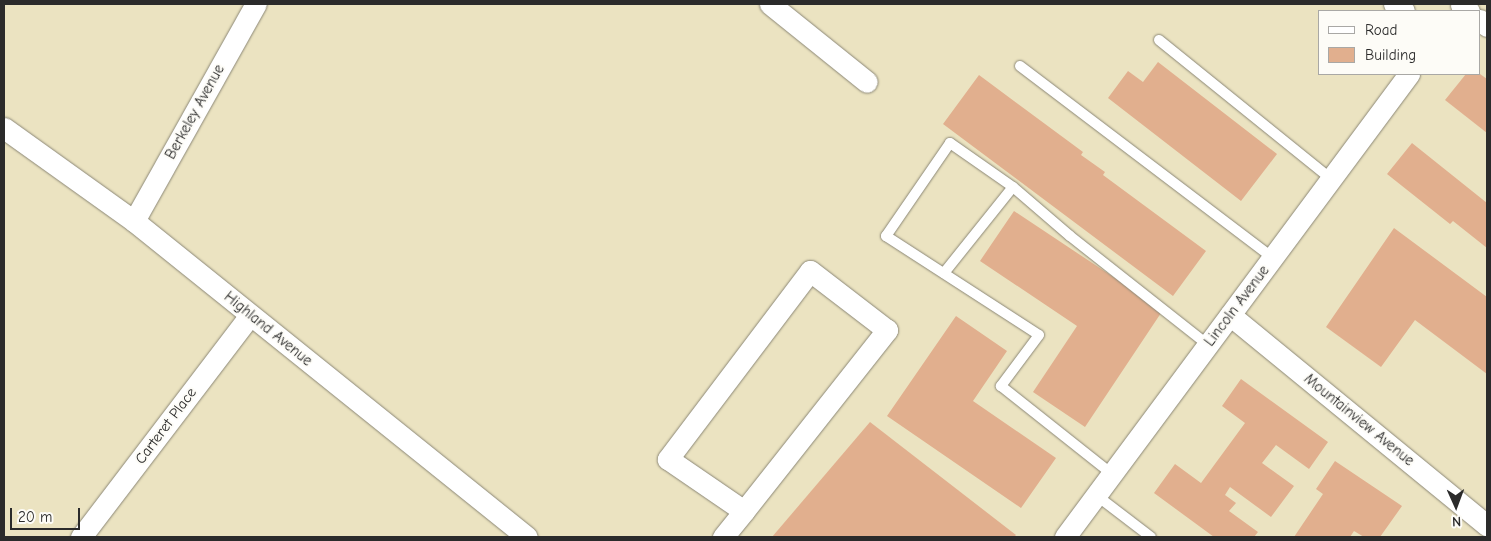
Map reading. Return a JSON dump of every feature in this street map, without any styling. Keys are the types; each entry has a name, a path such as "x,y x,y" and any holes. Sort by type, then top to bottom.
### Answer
{"street":[{"name":"Berkeley Avenue","path":"134,221 256,4"},
{"path":"770,4 867,82"},
{"name":"Lincoln Avenue","path":"1065,537 1408,75"},
{"name":"Highland Avenue","path":"4,128 134,221 527,537"},
{"path":"723,537 744,511 887,330 810,271 668,459 744,511"},
{"name":"Carteret Place","path":"81,537 250,314"},
{"name":"Mountainview Avenue","path":"1230,315 1487,525"}],"lane":[{"path":"1158,40 1331,179"},
{"path":"1020,66 1273,258"},
{"path":"1112,474 1001,386 1039,335 886,236 950,143 1013,187 1070,236 1208,345"},
{"path":"944,273 1013,187"},
{"path":"1096,495 1151,537"}],"building":[{"path":"1158,62 1277,154 1241,201 1108,98 1128,71 1143,82"},
{"path":"979,75 1083,152 1081,155 1105,172 1103,175 1206,251 1173,296 943,124"},
{"path":"1465,75 1481,75 1487,79 1487,133 1445,100"},
{"path":"1412,143 1487,203 1487,248 1453,221 1450,224 1387,174"},
{"path":"1014,211 1163,310 1085,427 1033,392 1077,326 980,261"},
{"path":"1394,228 1487,297 1487,374 1415,320 1381,367 1326,327"},
{"path":"956,316 1007,351 973,401 1056,458 1021,508 887,416"},
{"path":"1241,379 1328,442 1309,469 1276,445 1262,463 1294,486 1271,517 1230,487 1225,495 1236,503 1229,511 1258,532 1254,537 1214,537 1154,493 1175,464 1201,483 1245,423 1222,406"},
{"path":"870,422 1016,535 1014,537 772,537"},
{"path":"1335,461 1402,506 1380,537 1364,537 1354,531 1350,537 1294,537 1323,494 1316,489"}]}
